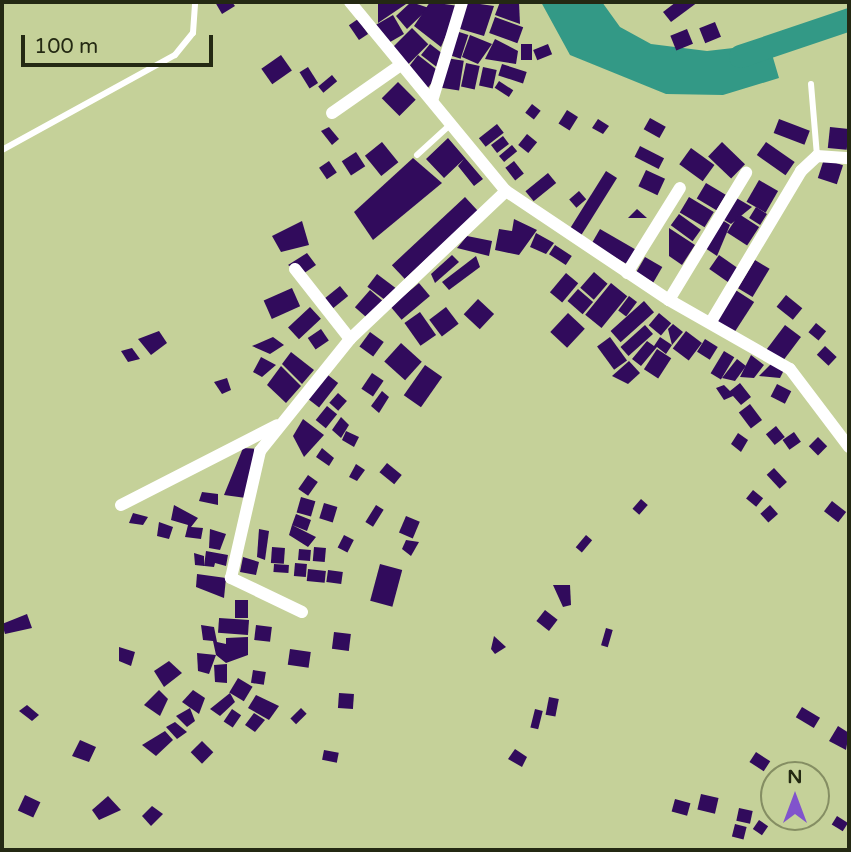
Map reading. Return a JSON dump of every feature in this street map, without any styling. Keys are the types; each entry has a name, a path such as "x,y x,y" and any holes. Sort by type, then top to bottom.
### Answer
{"street":[{"path":"350,2 399,66 452,123 506,191 669,300 712,320 790,369 849,447"},
{"path":"432,101 463,2"},
{"path":"332,113 399,66"},
{"path":"712,320 764,242 792,184 817,156 849,158"},
{"path":"669,300 746,173"},
{"path":"627,273 680,188"},
{"path":"302,612 231,578 260,451 277,425 350,339 506,191"},
{"path":"295,269 350,339"},
{"path":"121,505 277,425"}],"lane":[{"path":"2,150 175,55 193,33 195,2"},
{"path":"811,84 817,156"},
{"path":"416,155 452,123"}],"water":[{"path":"541,2 602,2 620,27 651,44 707,51 769,44 779,78 723,95 666,94 570,55"}],"building":[{"path":"215,2 232,2 235,6 222,14"},
{"path":"378,2 409,2 378,23"},
{"path":"411,2 429,8 407,29 396,16"},
{"path":"430,2 459,6 441,47 414,26"},
{"path":"466,2 494,6 484,36 457,28"},
{"path":"500,2 519,2 520,24 495,15"},
{"path":"676,2 698,2 671,22 663,12"},
{"path":"393,15 404,34 387,44 376,25"},
{"path":"495,17 523,27 517,43 489,33"},
{"path":"358,19 368,34 359,40 349,25"},
{"path":"715,22 721,37 705,43 699,28"},
{"path":"412,28 428,44 407,65 391,49"},
{"path":"687,29 693,44 676,51 670,36"},
{"path":"456,31 468,35 461,59 448,55"},
{"path":"470,35 492,44 478,64 462,57"},
{"path":"495,39 518,51 516,64 485,59"},
{"path":"430,44 443,54 438,68 421,55"},
{"path":"521,44 532,44 532,60 521,60"},
{"path":"548,44 552,54 537,60 533,50"},
{"path":"281,55 292,71 272,84 261,69"},
{"path":"418,55 440,72 428,88 406,71"},
{"path":"446,58 464,61 459,90 441,88"},
{"path":"466,63 480,66 475,89 461,86"},
{"path":"502,64 527,72 523,83 498,75"},
{"path":"308,67 318,83 310,88 300,72"},
{"path":"483,67 497,70 493,88 479,86"},
{"path":"332,75 337,81 323,93 318,87"},
{"path":"499,81 513,90 509,97 495,88"},
{"path":"398,82 416,100 399,116 382,98"},
{"path":"532,104 541,111 534,119 525,113"},
{"path":"567,110 578,117 570,130 559,124"},
{"path":"650,118 666,127 659,138 644,129"},
{"path":"598,119 609,126 603,134 592,128"},
{"path":"779,119 810,131 804,145 774,133"},
{"path":"497,124 504,133 486,147 479,138"},
{"path":"329,127 339,139 332,145 321,131"},
{"path":"830,127 849,129 847,150 828,148"},
{"path":"527,134 537,142 528,153 518,145"},
{"path":"503,136 509,144 497,153 491,145"},
{"path":"448,138 483,179 474,186 458,166 464,159 444,178 426,159"},
{"path":"382,142 398,162 381,176 365,156"},
{"path":"722,142 745,164 731,179 708,156"},
{"path":"766,142 795,162 785,175 757,155"},
{"path":"512,145 517,151 504,162 499,156"},
{"path":"640,146 664,158 659,169 635,157"},
{"path":"691,148 714,165 703,181 679,164"},
{"path":"356,152 365,166 351,176 342,161"},
{"path":"413,158 442,183 373,240 354,212"},
{"path":"824,159 843,165 837,184 818,178"},
{"path":"329,161 337,173 327,179 319,168"},
{"path":"514,161 524,174 515,180 505,168"},
{"path":"646,170 665,179 657,195 638,186"},
{"path":"606,171 617,178 580,237 569,230"},
{"path":"548,173 556,183 534,201 525,191"},
{"path":"759,180 778,191 766,213 746,202"},
{"path":"706,183 726,195 716,210 697,198"},
{"path":"579,191 586,199 576,208 569,200"},
{"path":"733,196 752,207 731,224 719,217"},
{"path":"465,197 478,211 405,279 392,265"},
{"path":"689,197 714,212 705,227 680,212"},
{"path":"756,207 767,214 760,225 749,218"},
{"path":"637,209 647,218 628,218"},
{"path":"679,214 701,230 693,241 671,225"},
{"path":"739,214 759,227 747,246 727,232"},
{"path":"719,218 730,225 717,256 702,246"},
{"path":"514,219 537,230 519,255 495,250 499,229 512,231"},
{"path":"302,221 309,245 281,252 272,236"},
{"path":"669,228 695,245 682,265 669,256"},
{"path":"600,229 637,250 629,265 592,244"},
{"path":"536,233 554,243 546,254 530,247"},
{"path":"467,236 492,241 489,256 457,248"},
{"path":"555,245 572,256 566,265 549,254"},
{"path":"307,253 316,265 303,274 288,265"},
{"path":"452,255 459,262 435,283 431,274"},
{"path":"719,255 742,271 732,285 709,269"},
{"path":"476,256 480,267 449,290 442,282"},
{"path":"645,257 662,267 653,283 636,273"},
{"path":"755,260 770,269 753,297 738,288"},
{"path":"594,272 608,284 594,300 580,288"},
{"path":"566,273 578,283 562,302 550,292"},
{"path":"377,274 397,289 387,302 367,287"},
{"path":"419,283 430,296 402,320 391,307"},
{"path":"611,283 627,296 602,328 585,315"},
{"path":"340,286 348,296 332,309 324,299"},
{"path":"292,288 300,306 272,319 264,301"},
{"path":"578,289 593,302 583,314 568,301"},
{"path":"734,289 754,302 735,332 714,319"},
{"path":"370,290 385,303 370,320 355,307"},
{"path":"786,295 802,308 793,320 777,307"},
{"path":"629,296 637,302 626,316 618,310"},
{"path":"478,299 494,314 480,329 464,314"},
{"path":"644,301 654,312 621,342 611,331"},
{"path":"310,307 321,319 299,339 288,327"},
{"path":"446,307 459,324 442,336 429,320"},
{"path":"420,312 436,335 420,346 404,323"},
{"path":"568,313 585,329 567,348 550,332"},
{"path":"659,313 671,323 661,336 649,325"},
{"path":"816,323 826,331 819,341 808,332"},
{"path":"673,324 683,332 672,345 668,329"},
{"path":"645,325 653,334 629,356 620,347"},
{"path":"785,325 801,337 782,362 766,350"},
{"path":"321,329 329,341 316,350 308,338"},
{"path":"159,331 167,343 151,355 138,339"},
{"path":"686,331 702,343 689,361 673,349"},
{"path":"370,332 384,342 373,357 359,347"},
{"path":"273,337 284,345 270,354 252,346"},
{"path":"610,337 627,360 614,370 597,346"},
{"path":"660,337 672,345 666,354 657,347 641,366 632,359 647,341 654,346"},
{"path":"705,339 718,347 710,360 697,352"},
{"path":"401,343 422,362 405,380 384,362"},
{"path":"825,346 837,357 829,366 817,355"},
{"path":"132,348 140,359 128,362 121,351"},
{"path":"657,349 671,358 658,378 644,369"},
{"path":"724,351 734,357 721,379 711,373"},
{"path":"291,352 314,370 302,384 282,364"},
{"path":"751,355 764,365 754,378 740,377"},
{"path":"261,357 276,365 262,377 253,372"},
{"path":"737,359 746,366 735,381 722,378"},
{"path":"629,361 640,373 628,384 612,376"},
{"path":"771,364 784,370 780,378 759,376"},
{"path":"425,365 442,377 421,407 404,395"},
{"path":"281,366 301,386 286,403 267,385"},
{"path":"324,372 338,383 319,408 305,396"},
{"path":"372,373 384,381 373,397 361,389"},
{"path":"227,378 231,390 222,394 214,382"},
{"path":"740,383 751,397 741,405 733,396 724,400 716,388 724,385 730,391"},
{"path":"777,384 791,391 785,404 771,396"},
{"path":"382,391 389,397 379,413 371,406"},
{"path":"338,393 347,401 338,411 329,403"},
{"path":"750,404 762,420 751,428 739,412"},
{"path":"327,406 337,414 326,428 316,420"},
{"path":"341,417 349,425 341,438 332,430"},
{"path":"303,419 324,435 304,457 293,436"},
{"path":"776,426 785,437 775,445 766,434"},
{"path":"346,431 359,437 354,447 342,440"},
{"path":"794,432 801,442 789,450 783,440"},
{"path":"738,433 748,440 741,452 731,444"},
{"path":"818,437 827,446 818,455 809,446"},
{"path":"243,448 258,449 246,498 224,495"},
{"path":"322,448 334,458 329,466 316,457"},
{"path":"387,463 402,475 394,484 379,472"},
{"path":"356,464 365,470 357,481 349,477"},
{"path":"774,468 787,482 780,489 767,475"},
{"path":"308,475 318,482 308,496 298,489"},
{"path":"753,490 763,498 756,507 746,499"},
{"path":"202,492 218,494 218,505 199,501"},
{"path":"301,497 315,501 311,517 297,512"},
{"path":"641,499 648,505 639,515 632,509"},
{"path":"832,501 846,512 838,522 824,511"},
{"path":"324,503 337,507 333,522 319,518"},
{"path":"174,505 198,518 191,527 203,528 201,539 185,537 188,525 171,520"},
{"path":"376,505 384,510 373,527 365,522"},
{"path":"770,505 778,514 768,523 760,514"},
{"path":"133,513 148,517 143,525 129,523"},
{"path":"296,514 311,520 307,531 292,525"},
{"path":"406,516 420,522 413,538 399,533"},
{"path":"159,522 173,527 169,539 157,536"},
{"path":"292,525 316,537 308,547 289,535"},
{"path":"210,529 226,534 220,550 209,548"},
{"path":"259,529 269,531 265,560 257,557"},
{"path":"344,535 354,540 347,552 338,547"},
{"path":"586,535 592,540 582,552 576,547"},
{"path":"406,540 419,542 411,556 402,549"},
{"path":"272,547 285,548 284,564 271,563"},
{"path":"314,547 326,548 325,562 313,561"},
{"path":"299,549 311,550 310,561 298,560"},
{"path":"206,551 228,555 226,566 215,563 214,567 204,566"},
{"path":"194,553 204,556 204,566 195,565"},
{"path":"243,557 259,562 256,575 240,572"},
{"path":"295,563 307,564 306,577 294,576"},
{"path":"274,564 289,565 288,573 273,572"},
{"path":"380,564 402,570 392,607 370,601"},
{"path":"308,569 326,571 325,583 307,581"},
{"path":"328,570 343,572 341,584 326,582"},
{"path":"197,574 226,578 224,598 196,587"},
{"path":"553,585 570,585 571,605 563,607"},
{"path":"235,600 248,600 248,618 235,618"},
{"path":"545,610 558,620 549,631 536,621"},
{"path":"27,614 32,628 5,634 2,624"},
{"path":"219,618 249,620 248,635 218,633"},
{"path":"201,625 214,627 217,642 226,644 226,638 248,637 248,655 226,663 216,655 213,641 203,640"},
{"path":"256,625 272,627 270,642 254,640"},
{"path":"606,628 613,630 608,647 601,645"},
{"path":"334,632 351,634 349,651 332,649"},
{"path":"494,636 506,647 495,654 491,649"},
{"path":"119,647 135,652 131,666 119,661"},
{"path":"290,649 311,652 309,668 288,665"},
{"path":"197,653 216,655 209,674 198,671"},
{"path":"169,661 182,673 164,687 154,671"},
{"path":"227,664 227,683 215,682 214,665"},
{"path":"253,670 266,672 264,685 251,683"},
{"path":"238,678 253,687 244,701 229,693"},
{"path":"159,690 168,699 160,716 144,705"},
{"path":"193,690 205,698 199,714 182,702"},
{"path":"230,693 235,702 220,716 210,709"},
{"path":"339,693 354,694 353,709 338,708"},
{"path":"256,695 279,706 269,720 248,708"},
{"path":"549,697 559,699 555,717 546,715"},
{"path":"27,705 39,715 32,721 19,711"},
{"path":"802,707 820,718 814,728 796,717"},
{"path":"190,708 195,721 187,727 176,716"},
{"path":"301,708 307,714 296,724 290,719"},
{"path":"232,709 241,715 233,728 224,721"},
{"path":"535,709 543,711 538,729 530,727"},
{"path":"254,713 265,720 255,732 245,725"},
{"path":"175,722 187,732 177,739 166,727"},
{"path":"838,726 849,733 846,750 829,741"},
{"path":"165,731 173,740 156,756 142,745"},
{"path":"80,740 96,747 89,762 72,756"},
{"path":"202,741 213,752 202,764 191,752"},
{"path":"515,749 527,757 522,767 508,759"},
{"path":"324,750 339,753 337,763 322,760"},
{"path":"756,752 770,761 760,761 760,769 749,762"},
{"path":"701,794 719,798 715,814 697,810"},
{"path":"25,795 40,802 33,818 18,810"},
{"path":"108,796 121,810 99,820 92,810"},
{"path":"675,799 690,803 687,816 672,812"},
{"path":"152,806 163,814 151,826 142,816"},
{"path":"739,808 753,811 750,824 736,821"},
{"path":"837,816 848,823 843,831 832,824"},
{"path":"759,820 760,831 765,831 762,835 753,829"},
{"path":"735,824 747,827 743,840 732,837"}],"waterway":[{"path":"740,56 849,19"}]}
